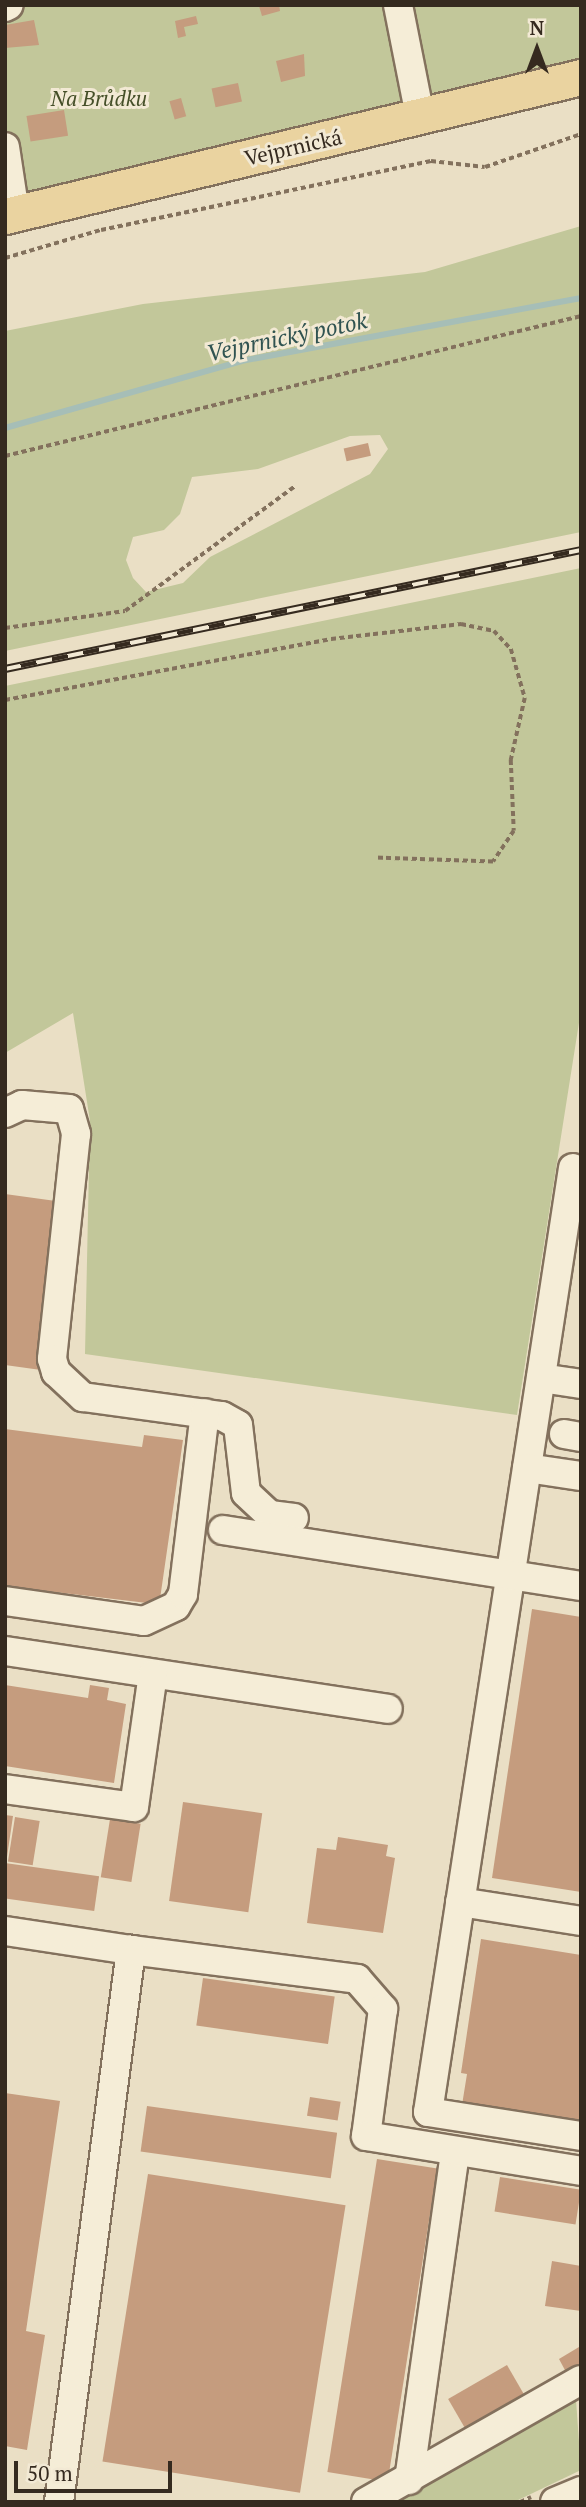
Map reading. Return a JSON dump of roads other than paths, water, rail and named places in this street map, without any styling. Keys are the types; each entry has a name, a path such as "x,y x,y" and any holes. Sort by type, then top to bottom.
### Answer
{"main road":[{"name":"Vejprnická","path":"10,215 581,77"}],"street":[{"path":"398,5 420,116"},
{"path":"5,147 10,215"},
{"path":"5,1113 22,1105 69,1109 76,1134 52,1359 56,1372 83,1397 222,1416 244,1433 246,1493 257,1507 294,1518"},
{"path":"573,1168 570,1267 541,1378 428,2112 581,2136"},
{"path":"541,1378 581,1384"},
{"path":"5,1601 144,1621 176,1606 183,1594 205,1413"},
{"path":"527,1468 581,1476"},
{"path":"223,1530 581,1586"},
{"path":"5,1651 388,1709"},
{"path":"5,1788 134,1807 153,1674"},
{"path":"460,1902 581,1921"},
{"path":"5,1931 357,1979 383,2010 366,2136 581,2171"},
{"path":"59,2502 131,1950"},
{"path":"409,2480 455,2152"},
{"path":"366,2502 581,2380"},
{"path":"555,2502 581,2491"}],"waterway":[{"name":"Vejprnický potok","path":"5,428 241,361 581,298"}],"railway":[{"path":"5,669 581,550"}],"park label":[{"name":"Na Brůdku","path":"99,98"}]}
